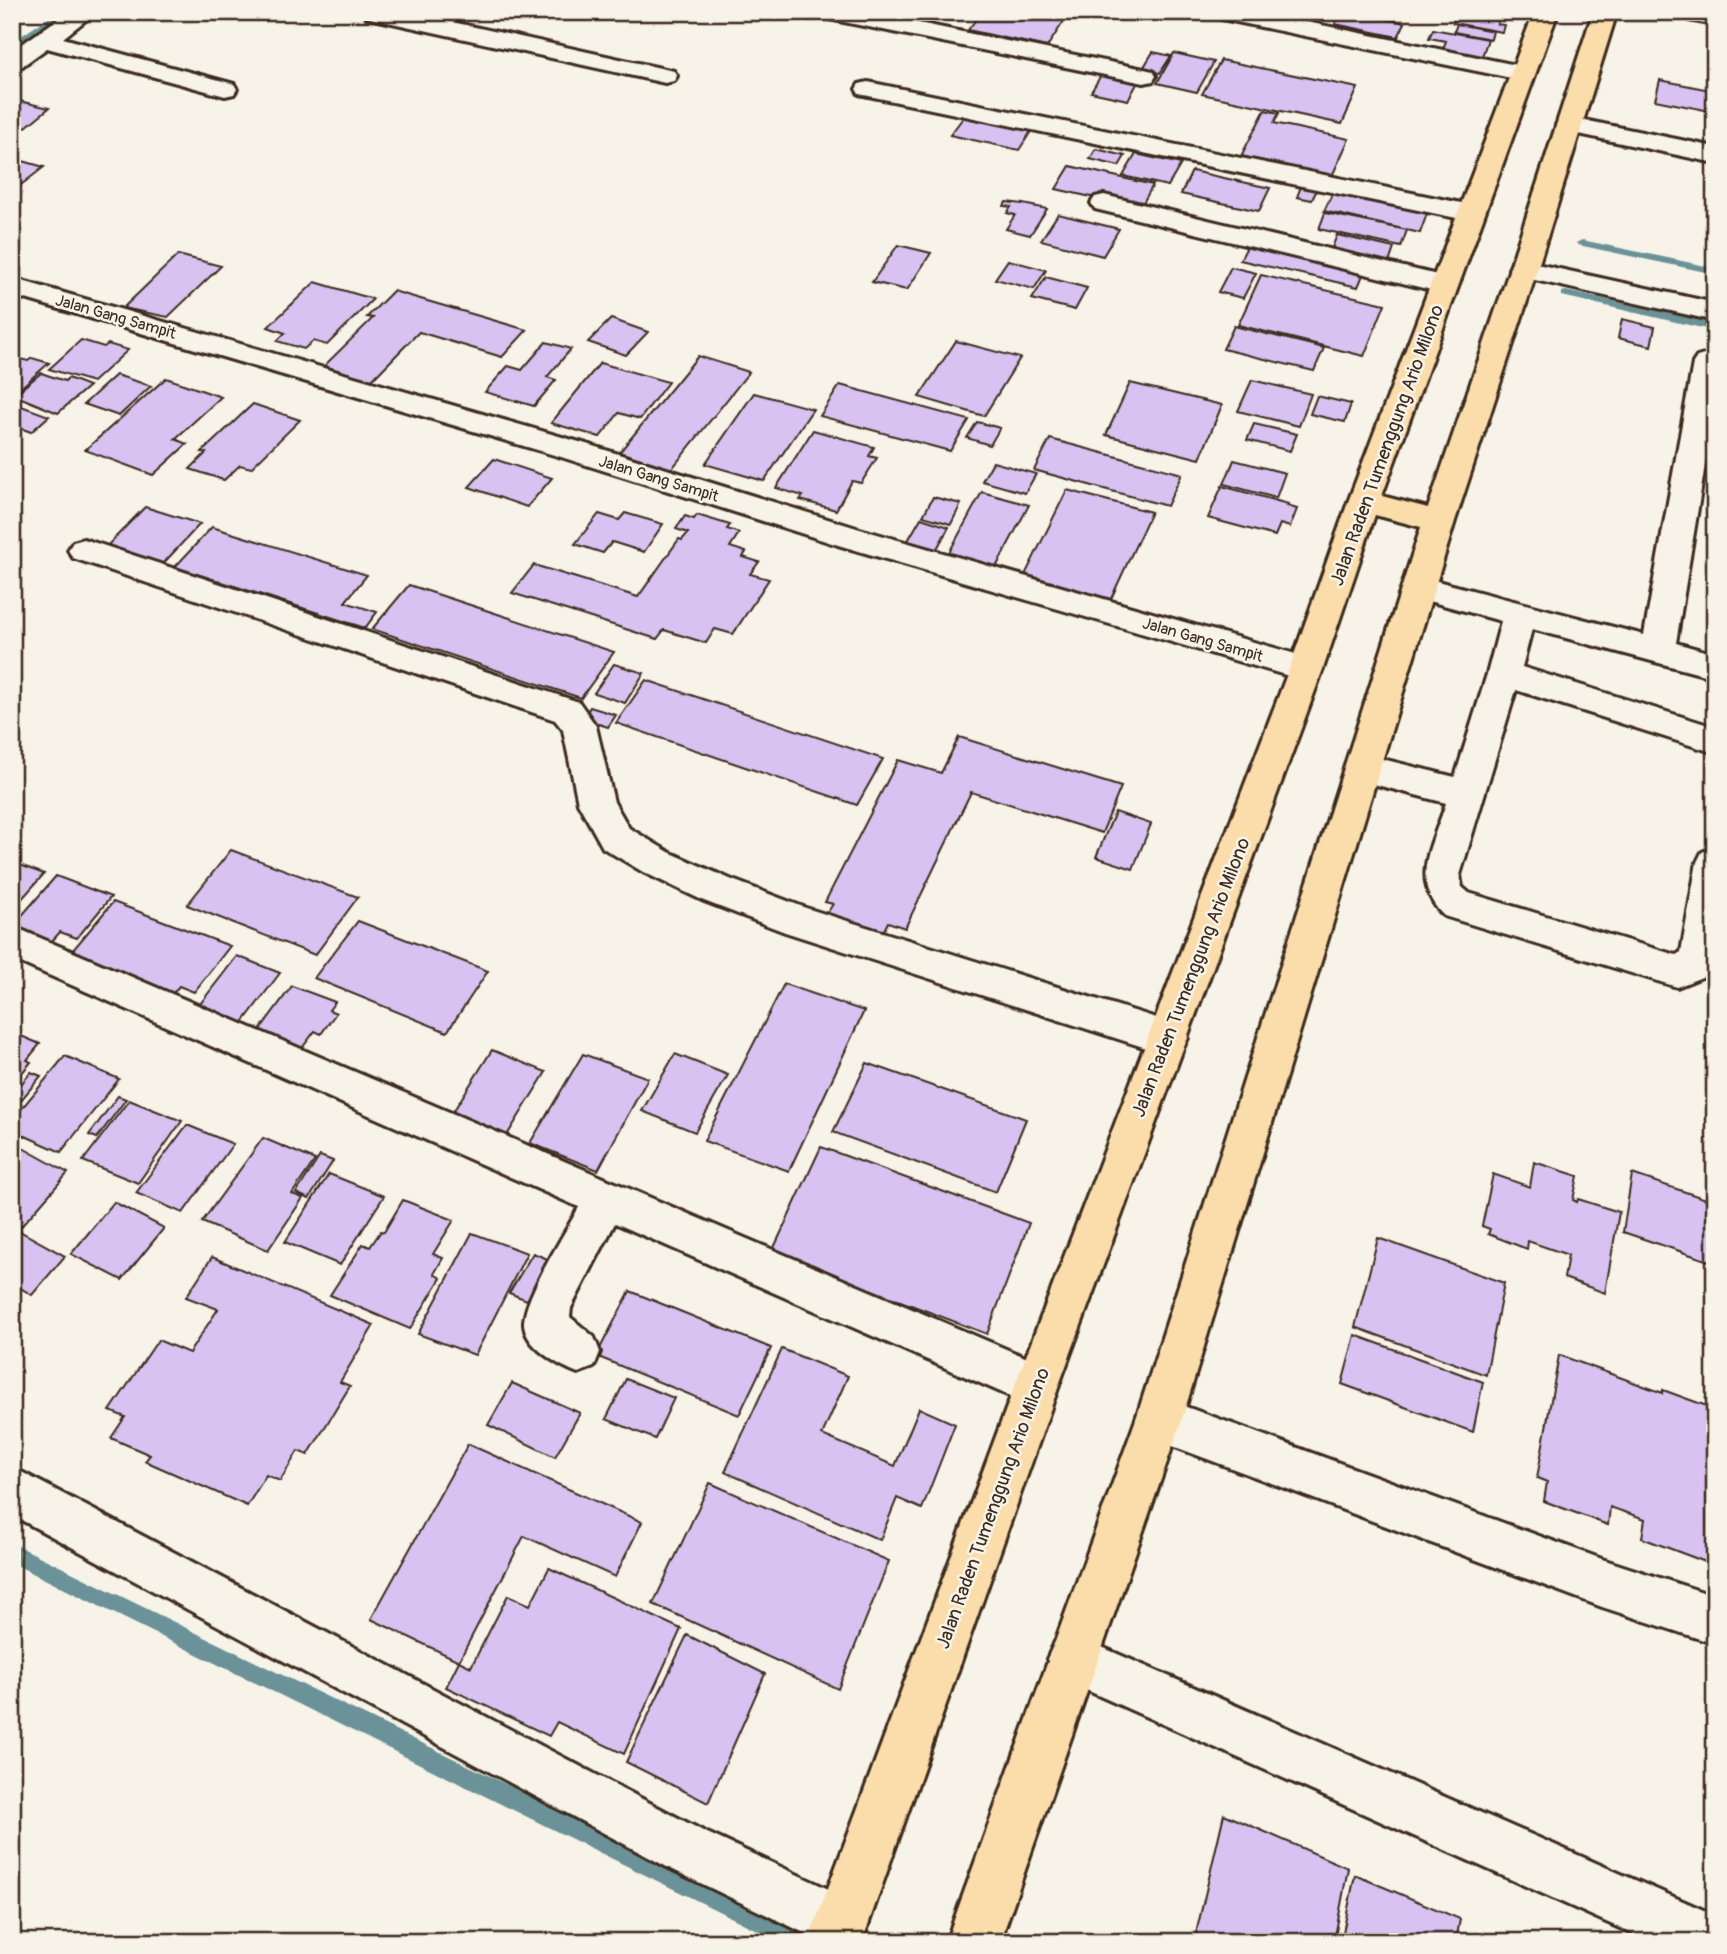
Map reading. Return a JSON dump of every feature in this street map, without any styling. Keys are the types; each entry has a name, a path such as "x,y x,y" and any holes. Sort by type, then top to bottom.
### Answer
{"highway":[{"name":"Jalan Raden Tumenggung Ario Milono","path":"974,1942 1072,1658 1159,1419 1418,587 1569,125 1550,66 1546,12"},
{"name":"Jalan Raden Tumenggung Ario Milono","path":"839,1932 1037,1385 1306,669 1364,502 1471,214 1550,66 1605,12"},
{"path":"1364,502 1439,521"}],"street":[{"path":"12,62 84,12"},
{"path":"374,12 665,76"},
{"path":"828,12 1144,76"},
{"path":"1222,12 1550,66"},
{"path":"44,40 225,89"},
{"path":"868,89 1471,214"},
{"path":"1569,125 1715,155"},
{"path":"1104,203 1444,285"},
{"path":"1526,259 1715,289"},
{"path":"1526,259 1715,312"},
{"name":"Jalan Gang Sampit","path":"12,286 572,450 849,537 1306,669"},
{"path":"1658,650 1707,363"},
{"path":"84,550 567,711 579,726 596,803 616,838 656,862 717,890 798,921 1168,1038"},
{"path":"1418,587 1715,666"},
{"path":"1519,613 1504,674 1442,875 1445,893 1457,905 1677,971 1698,962 1715,862"},
{"path":"1504,674 1715,740"},
{"path":"1362,768 1467,794"},
{"path":"12,942 1037,1385"},
{"path":"578,1352 546,1326 550,1305 606,1198"},
{"path":"1159,1419 1602,1583 1715,1620"},
{"path":"12,1490 839,1932"},
{"path":"1072,1658 1713,1942"}],"building":[{"path":"897,12 942,12 927,30 888,22"},
{"path":"1006,12 1070,12 1047,47 968,30 980,14 1002,18"},
{"path":"1341,12 1405,23 1398,37 1335,24"},
{"path":"1444,12 1499,12 1497,24 1504,25 1502,32 1453,23 1455,18 1443,16"},
{"path":"1690,12 1715,12 1715,27 1688,22"},
{"path":"1457,24 1493,31 1491,39 1454,32"},
{"path":"1433,29 1488,39 1480,62 1441,54 1446,41 1429,38"},
{"path":"1153,52 1171,56 1160,73 1142,70"},
{"path":"1174,53 1214,62 1197,92 1157,83"},
{"path":"1221,60 1358,88 1342,124 1202,94"},
{"path":"1101,75 1138,82 1128,100 1091,92"},
{"path":"1660,80 1715,91 1715,112 1655,100"},
{"path":"15,100 49,108 26,127 12,123 12,102"},
{"path":"1265,110 1279,113 1274,123 1349,139 1332,176 1241,156"},
{"path":"965,115 1032,130 1019,150 950,135"},
{"path":"1096,149 1125,156 1119,166 1090,159"},
{"path":"1136,154 1181,164 1168,186 1123,176"},
{"path":"12,158 44,167 12,192"},
{"path":"1070,166 1153,185 1140,208 1056,189"},
{"path":"1192,171 1270,188 1259,211 1181,194"},
{"path":"1302,184 1318,187 1312,200 1297,197"},
{"path":"1334,190 1428,211 1420,233 1324,211"},
{"path":"1006,202 1047,209 1030,235 1006,229 1015,215 1007,213 1011,207 1004,206"},
{"path":"1325,213 1407,230 1401,247 1319,229"},
{"path":"1058,214 1119,229 1103,256 1041,240"},
{"path":"1337,235 1394,248 1388,266 1330,253"},
{"path":"1249,243 1365,270 1358,287 1240,260"},
{"path":"898,245 931,253 907,290 872,282"},
{"path":"178,255 221,266 168,317 123,308"},
{"path":"1008,260 1046,270 1034,289 995,279"},
{"path":"1231,267 1256,273 1243,298 1218,292"},
{"path":"1261,275 1385,304 1364,356 1238,325"},
{"path":"1046,277 1087,288 1075,310 1032,299"},
{"path":"315,282 373,299 327,345 313,341 304,349 277,341 285,333 268,327"},
{"path":"393,291 527,330 502,357 419,332 371,381 324,366 373,318 367,317"},
{"path":"611,319 648,332 626,355 588,342"},
{"path":"1622,319 1655,327 1651,346 1618,338"},
{"path":"1234,326 1324,348 1314,371 1223,349"},
{"path":"81,340 128,350 93,382 49,369"},
{"path":"956,341 1020,358 984,416 919,397"},
{"path":"546,342 571,349 547,377 556,380 534,406 485,392 508,366 522,370"},
{"path":"698,356 749,372 670,471 618,454"},
{"path":"12,357 28,361 32,358 49,363 17,391 12,389"},
{"path":"600,363 668,382 640,419 619,413 600,437 551,423"},
{"path":"41,373 65,381 68,378 89,386 58,413 14,395"},
{"path":"116,375 151,386 119,416 84,404"},
{"path":"166,378 221,397 175,439 187,444 153,475 85,450"},
{"path":"1252,380 1311,394 1299,426 1238,411"},
{"path":"1130,383 1222,405 1200,459 1106,435"},
{"path":"840,385 969,420 950,451 820,416"},
{"path":"754,393 813,409 764,481 705,464"},
{"path":"1317,396 1351,404 1345,422 1310,414"},
{"path":"13,403 49,416 31,432 12,425"},
{"path":"253,404 300,420 251,468 240,465 224,480 190,469 206,453 202,452"},
{"path":"977,422 1000,428 990,445 967,438"},
{"path":"1254,424 1297,434 1290,451 1247,440"},
{"path":"813,430 874,447 869,456 877,458 861,483 852,481 836,510 800,500 803,496 776,488"},
{"path":"1050,439 1182,474 1167,506 1034,470"},
{"path":"494,459 552,478 527,507 469,487"},
{"path":"1234,460 1285,473 1276,498 1224,484"},
{"path":"993,462 1036,474 1025,493 982,481"},
{"path":"1222,486 1288,504 1287,506 1297,509 1290,527 1280,524 1275,536 1208,518"},
{"path":"1067,490 1151,512 1109,603 1023,579"},
{"path":"982,492 1029,505 993,573 945,560"},
{"path":"933,497 961,504 951,524 923,516"},
{"path":"145,507 200,524 159,568 103,550"},
{"path":"625,513 663,524 644,552 612,542 603,553 575,544 599,514 619,520"},
{"path":"697,515 730,525 727,529 739,533 730,547 746,552 743,557 759,562 750,574 769,579 733,634 715,629 706,643 664,630 657,639 512,593 534,565 638,597 679,539 682,540 688,533 676,529 685,516 694,519"},
{"path":"921,518 949,527 935,552 906,544"},
{"path":"212,527 367,575 345,602 377,612 365,628 175,567"},
{"path":"409,585 614,652 581,698 372,629"},
{"path":"614,664 644,673 625,703 594,693"},
{"path":"646,680 883,759 857,805 616,723"},
{"path":"590,707 616,715 608,727 583,719"},
{"path":"959,737 1121,787 1102,833 971,792 905,928 888,922 880,938 824,918 833,904 825,902 898,760 941,773"},
{"path":"1115,812 1151,824 1133,869 1096,857"},
{"path":"231,850 358,897 315,955 187,905"},
{"path":"12,862 44,874 19,902 12,899"},
{"path":"56,876 111,897 77,938 60,932 46,948 12,927"},
{"path":"113,902 230,946 194,992 179,986 170,997 67,957"},
{"path":"358,921 488,971 447,1032 314,978"},
{"path":"237,956 280,973 241,1025 197,1008"},
{"path":"784,984 864,1011 789,1171 704,1141"},
{"path":"292,986 335,1002 329,1010 336,1013 321,1034 315,1031 299,1052 256,1035"},
{"path":"14,1033 40,1044 27,1060 31,1062 12,1085"},
{"path":"492,1050 546,1072 506,1137 451,1115"},
{"path":"583,1054 648,1078 598,1170 530,1143"},
{"path":"675,1054 728,1075 695,1132 642,1111"},
{"path":"65,1056 119,1079 61,1152 12,1130 12,1120"},
{"path":"867,1063 1026,1119 996,1192 833,1132"},
{"path":"31,1072 41,1076 12,1111 12,1095"},
{"path":"118,1096 126,1099 97,1138 89,1135"},
{"path":"129,1100 182,1121 138,1183 83,1161"},
{"path":"187,1125 233,1144 183,1213 136,1193"},
{"path":"263,1138 315,1160 292,1194 303,1198 268,1250 202,1222"},
{"path":"12,1142 68,1173 18,1230 65,1256 32,1295 12,1283"},
{"path":"821,1147 1029,1223 987,1334 772,1252"},
{"path":"320,1156 333,1161 309,1199 296,1193"},
{"path":"1534,1162 1578,1176 1573,1200 1577,1202 1578,1199 1619,1212 1605,1293 1564,1278 1568,1255 1528,1241 1527,1249 1488,1234 1490,1229 1482,1226 1493,1174 1530,1187"},
{"path":"329,1174 384,1196 340,1265 285,1242"},
{"path":"1632,1174 1715,1202 1715,1263 1623,1232"},
{"path":"403,1200 454,1220 433,1254 443,1258 434,1274 441,1278 410,1329 330,1295 363,1244 370,1247 381,1231 384,1232"},
{"path":"114,1202 164,1228 122,1280 71,1254"},
{"path":"472,1233 527,1253 475,1355 418,1334"},
{"path":"1378,1238 1504,1283 1486,1375 1355,1327"},
{"path":"533,1253 550,1260 527,1300 509,1293"},
{"path":"212,1257 374,1325 340,1382 350,1386 308,1455 298,1451 280,1481 266,1475 247,1506 145,1461 150,1455 111,1438 125,1417 110,1411 158,1340 189,1353 218,1309 186,1297"},
{"path":"630,1291 771,1348 739,1415 596,1356"},
{"path":"1355,1335 1483,1382 1473,1432 1342,1384"},
{"path":"782,1349 848,1376 822,1435 895,1466 919,1408 955,1424 922,1509 897,1498 880,1540 725,1472"},
{"path":"1559,1355 1715,1409 1715,1533 1711,1564 1642,1538 1645,1519 1610,1507 1608,1525 1544,1501 1547,1482 1537,1478"},
{"path":"626,1379 674,1398 655,1439 606,1419"},
{"path":"512,1383 580,1413 555,1457 488,1425"},
{"path":"468,1444 642,1522 615,1577 524,1536 459,1661 371,1619"},
{"path":"710,1483 889,1561 838,1689 653,1604"},
{"path":"549,1568 681,1629 624,1754 557,1722 549,1736 446,1687 459,1661 471,1667 508,1595 530,1605"},
{"path":"687,1635 765,1674 708,1803 626,1762"},
{"path":"1224,1814 1348,1868 1334,1942 1194,1942"},
{"path":"1355,1875 1460,1919 1456,1942 1341,1942"}],"waterway":[{"path":"12,46 64,12"},
{"path":"1582,243 1715,271"},
{"path":"1566,294 1715,327"},
{"path":"12,1553 789,1934"}]}
